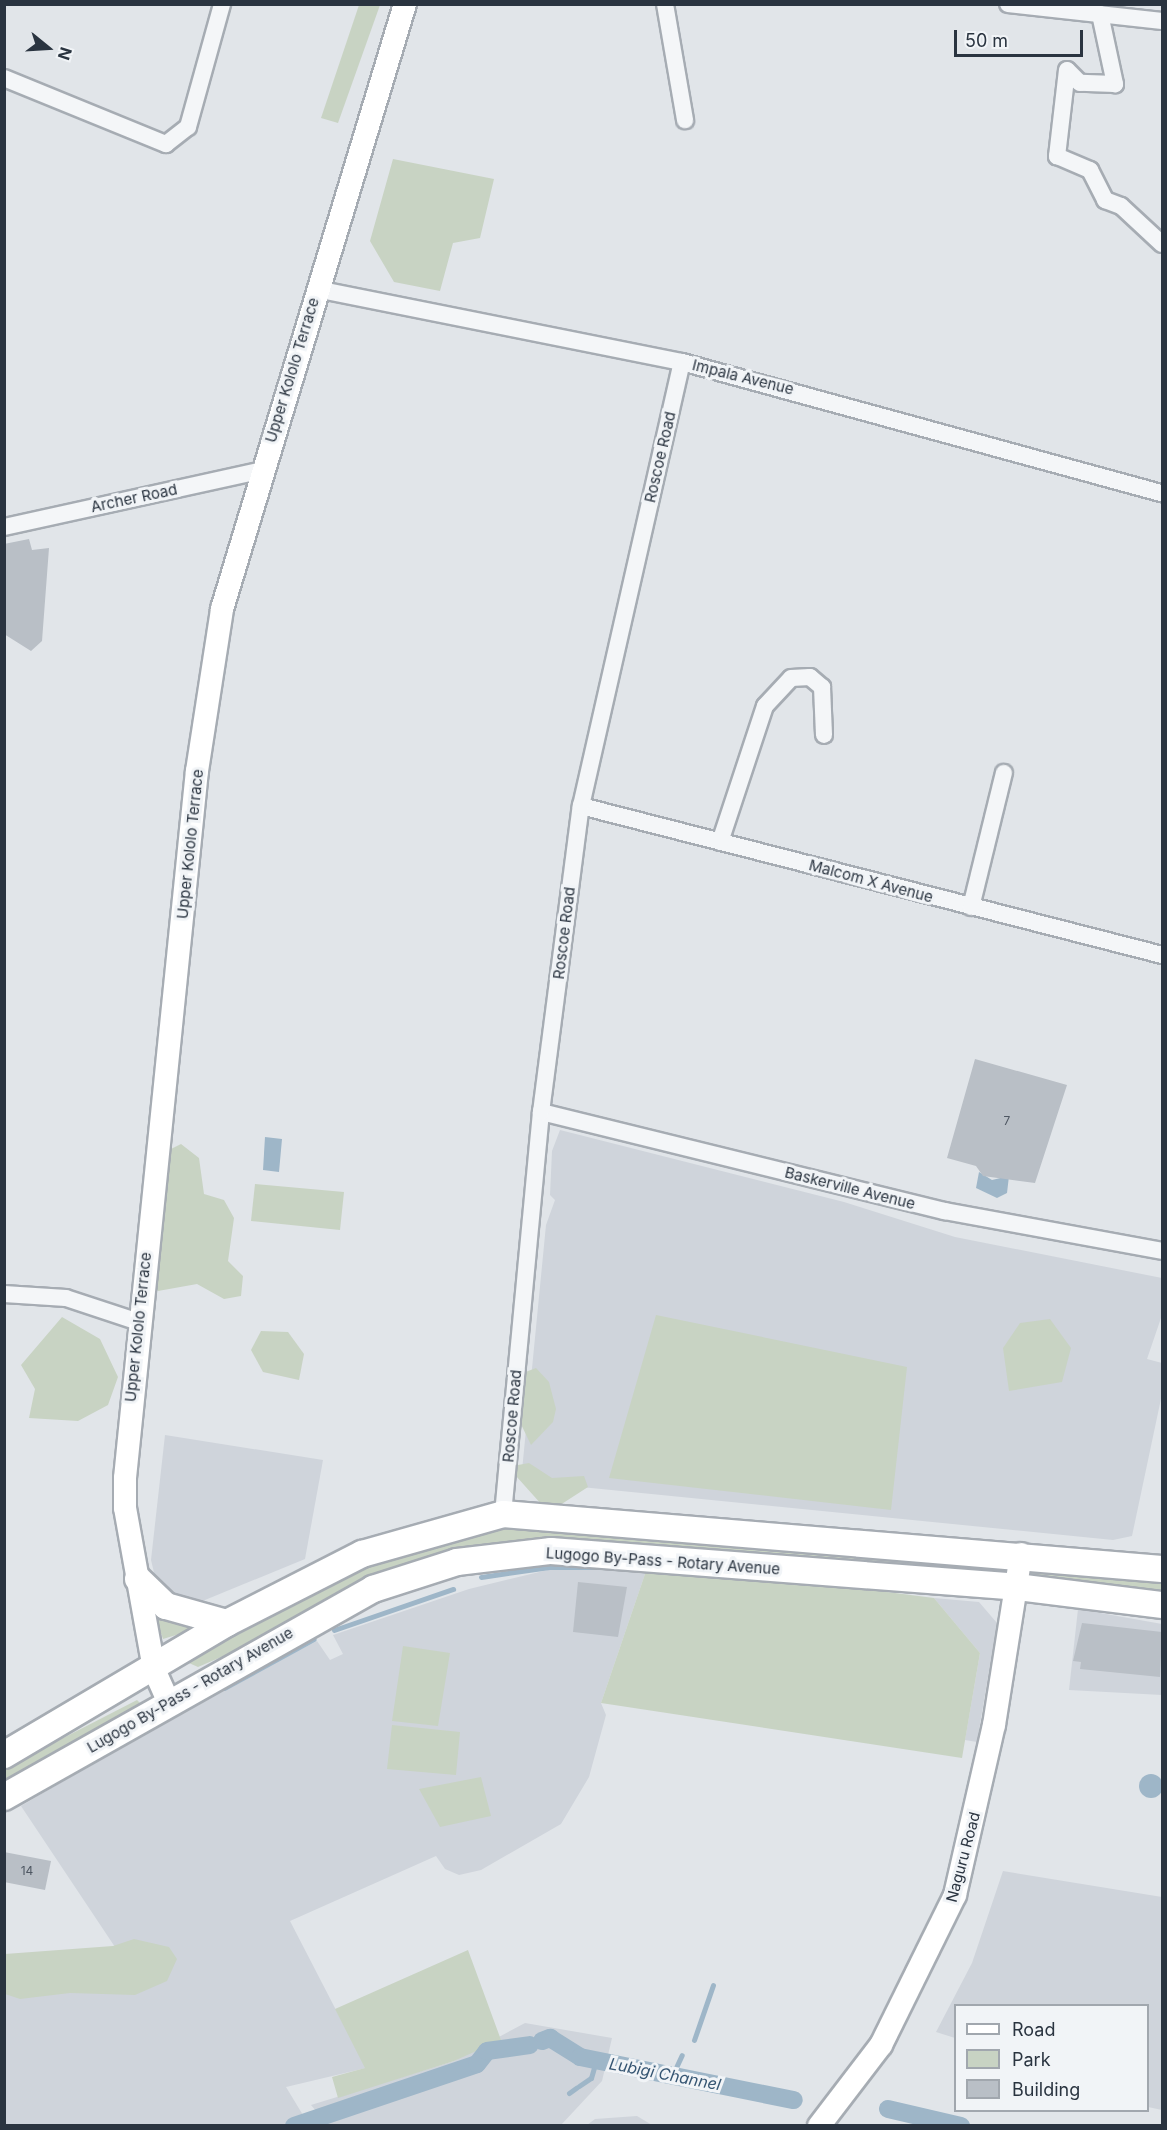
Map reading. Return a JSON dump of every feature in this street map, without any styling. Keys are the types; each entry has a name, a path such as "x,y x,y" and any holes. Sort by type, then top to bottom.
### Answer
{"main road":[{"name":"Upper Kololo Terrace","path":"169,1703 154,1669 124,1508 139,1322 197,771 222,609 316,289 405,4"},
{"path":"4,1755 154,1669 227,1623 362,1554 503,1514 1021,1554 1162,1569"},
{"name":"Lugogo By-Pass - Rotary Avenue","path":"4,1797 373,1589 457,1562 505,1554 551,1551 1017,1587 1162,1605"},
{"name":"Naguru Road","path":"819,2126 881,2045 955,1895 994,1725 1021,1554"},
{"path":"138,1579 166,1606 227,1623"},
{"path":"47,1731 65,1762"}],"street":[{"path":"6,81 166,144 188,127 222,4"},
{"path":"665,4 685,120"},
{"path":"1008,4 1162,21"},
{"path":"1100,14 1115,84 1080,83 1067,70 1057,156 1090,170 1105,200 1121,206 1162,244"},
{"name":"Impala Avenue","path":"316,289 682,362 1162,493"},
{"name":"Roscoe Road","path":"503,1514 541,1112 580,806 682,362"},
{"name":"Archer Road","path":"4,527 263,470"},
{"path":"720,842 765,706 791,678 810,677 822,687 824,735"},
{"path":"971,907 1005,773"},
{"name":"Malcom X Avenue","path":"580,806 1162,955"},
{"name":"Baskerville Avenue","path":"541,1112 945,1211 1162,1251"},
{"path":"4,1294 66,1298 139,1322"}],"shaded area":[{"path":"560,1130 844,1202 955,1237 1162,1278 1162,1315 1147,1359 1162,1363 1162,1394 1132,1536 1113,1540 521,1481 546,1225 555,1200 550,1195 552,1151"},
{"path":"165,1435 323,1460 305,1559 188,1607 157,1585 151,1560"},
{"path":"552,1569 646,1571 601,1703 606,1715 589,1777 561,1824 481,1870 459,1875 445,1869 436,1856 290,1921 366,2068 286,2087 309,2125 5,2125 4,1987 131,1971 21,1806 191,1706 317,1641 330,1660 343,1654 333,1635 469,1589"},
{"path":"934,1598 979,1602 997,1623 977,1742 965,1740 980,1653"},
{"path":"1078,1609 1162,1624 1162,1695 1069,1690"},
{"path":"1003,1871 1162,1897 1162,2110 1149,2107 1149,2004 954,2004 954,2038 936,2032 972,1963"},
{"path":"525,2023 612,2038 602,2081 561,2125 328,2125 311,2105 454,2061"},
{"path":"637,2116 652,2125 587,2125 595,2119"}],"green space":[{"path":"359,5 380,5 338,123 321,118"},
{"path":"393,159 494,179 480,238 453,243 440,291 394,282 370,241"},
{"path":"181,1144 199,1158 204,1194 224,1200 234,1218 228,1261 243,1276 241,1296 224,1299 197,1284 158,1291 136,1260 137,1242 157,1222 165,1152"},
{"path":"255,1184 344,1192 340,1230 251,1221"},
{"path":"656,1315 907,1367 891,1510 609,1478"},
{"path":"62,1317 100,1339 118,1377 108,1405 78,1421 29,1418 35,1389 21,1365"},
{"path":"1050,1319 1071,1348 1062,1382 1009,1391 1003,1348 1020,1323"},
{"path":"261,1331 288,1332 304,1354 299,1380 263,1372 251,1350"},
{"path":"536,1368 549,1382 556,1409 553,1422 531,1445 518,1418 523,1373"},
{"path":"529,1463 552,1478 584,1476 588,1487 557,1507 542,1505 516,1476 518,1465"},
{"path":"529,1524 1008,1567 1009,1574 652,1546 503,1541 362,1582 242,1648 198,1667 189,1663 191,1657 280,1608 385,1558 482,1527"},
{"path":"1027,1569 1162,1580 1162,1598 1031,1583"},
{"path":"646,1571 755,1575 934,1598 980,1653 962,1758 601,1703"},
{"path":"149,1600 202,1627 163,1639"},
{"path":"403,1646 450,1653 438,1726 392,1721"},
{"path":"137,1700 143,1706 5,1783 5,1768"},
{"path":"392,1725 460,1732 456,1775 387,1769"},
{"path":"481,1777 491,1816 440,1827 419,1789"},
{"path":"134,1939 169,1947 177,1959 167,1981 135,1995 70,1993 20,1999 5,1994 5,1954 113,1946"},
{"path":"468,1950 501,2040 454,2061 338,2098 332,2077 365,2068 335,2009"}],"water":[{"path":"265,1137 282,1139 279,1172 263,1170"},
{"path":"979,1172 992,1180 1009,1176 1007,1193 997,1198 976,1188"},
{"path":"1151,1774 1159,1778 1163,1786 1159,1794 1151,1798 1143,1794 1139,1786 1143,1778"}],"building":[{"path":"29,539 32,550 49,548 42,641 31,651 4,634 4,544"},
{"path":"975,1059 1067,1085 1035,1183 983,1176 976,1166 947,1158"},
{"path":"578,1582 627,1587 618,1637 573,1632"},
{"path":"1082,1623 1162,1632 1160,1677 1080,1669 1081,1662 1073,1661"},
{"path":"4,1852 51,1861 45,1890 4,1882"}],"waterway":[{"path":"481,1577 549,1567 601,1567"},
{"path":"334,1630 453,1589"},
{"path":"224,1688 314,1639"},
{"path":"694,2040 713,1985"},
{"name":"Lubigi Channel","path":"542,2041 550,2038 580,2057 794,2100"},
{"name":"Lubigi Channel","path":"294,2126 477,2064 487,2051 530,2045"},
{"path":"672,2076 682,2055"},
{"path":"579,2086 591,2078 596,2060"},
{"path":"569,2093 576,2088"},
{"name":"Lubigi Channel","path":"888,2109 961,2126"}]}
